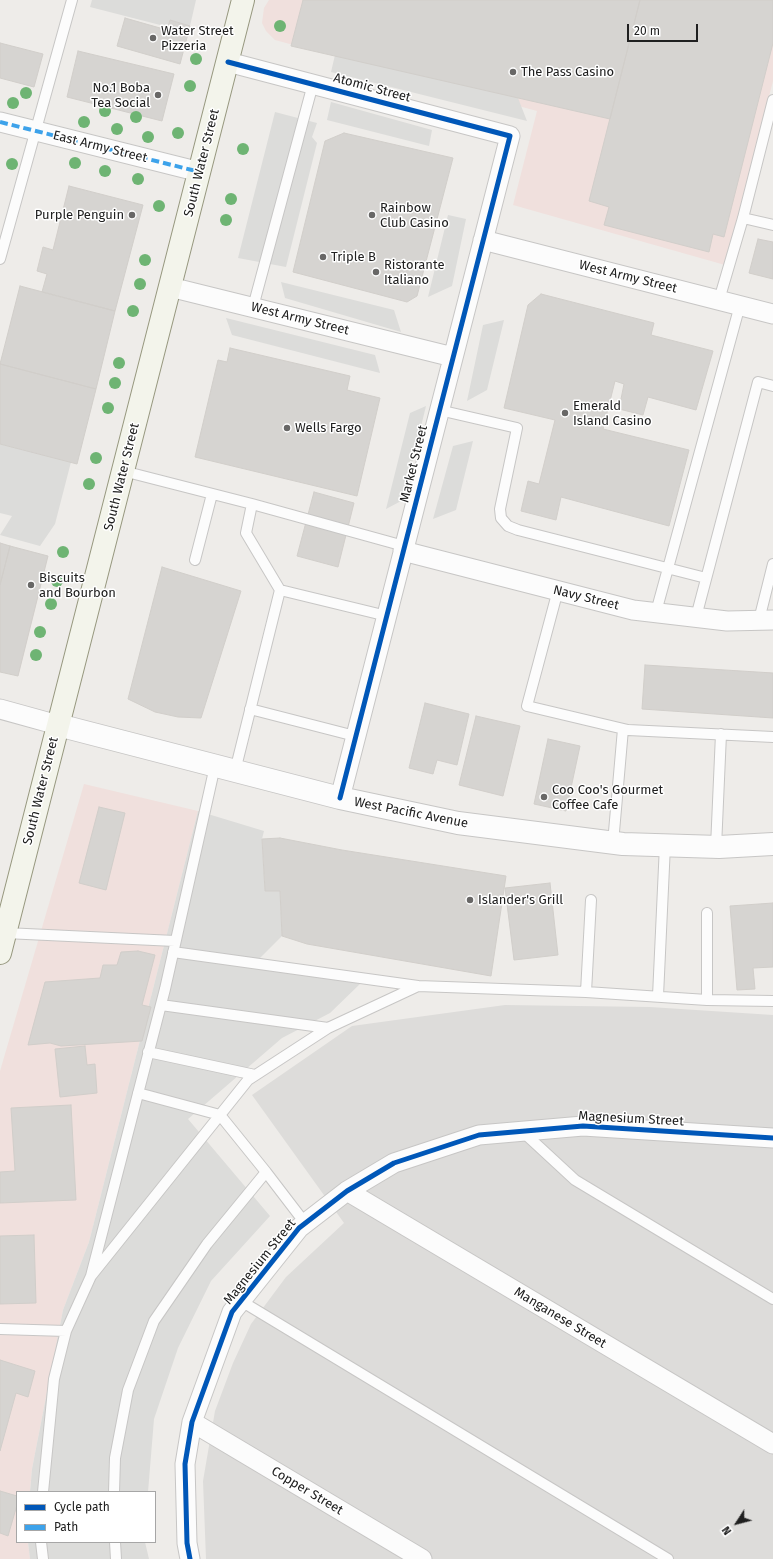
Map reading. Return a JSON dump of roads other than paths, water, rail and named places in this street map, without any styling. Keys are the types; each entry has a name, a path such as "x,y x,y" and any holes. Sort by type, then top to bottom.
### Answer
{"main road":[{"name":"South Water Street","path":"3,943 243,0"}],"street":[{"name":"Atomic Street","path":"228,62 510,136"},
{"name":"East Army Street","path":"0,122 200,172"},
{"name":"Market Street","path":"340,798 510,136"},
{"name":"West Army Street","path":"483,240 773,314"},
{"name":"West Army Street","path":"170,286 453,357"},
{"name":"Navy Street","path":"404,548 633,610 727,621 766,620"},
{"path":"0,709 58,726"},
{"name":"West Pacific Avenue","path":"58,726 340,798 458,823 613,843 716,846 773,844"},
{"name":"Magnesium Street","path":"190,1559 187,1543 185,1464 192,1422 232,1312 299,1228 347,1191 394,1163 479,1135 584,1126 773,1138"},
{"name":"Manganese Street","path":"347,1191 773,1444"},
{"name":"Copper Street","path":"192,1422 422,1559"}],"lane":[{"path":"0,259 72,0"},
{"path":"253,308 314,84"},
{"path":"719,300 743,218 773,100"},
{"path":"743,218 773,225"},
{"path":"656,612 740,305"},
{"path":"696,617 758,382 773,386"},
{"path":"439,410 517,428 500,508 501,518 508,526 518,530 706,578"},
{"path":"123,471 252,504 404,548"},
{"path":"195,560 212,494"},
{"path":"43,1491 54,1379 66,1331 91,1276 161,1005 176,941 225,768 250,709 280,590 246,533 252,504"},
{"path":"766,620 773,564"},
{"path":"280,590 386,616"},
{"path":"558,590 527,706 623,729 773,737"},
{"path":"250,709 356,736"},
{"path":"613,843 623,729"},
{"path":"716,846 721,734"},
{"path":"658,996 665,845"},
{"path":"586,992 591,900"},
{"path":"706,1000 707,913"},
{"path":"3,943 176,941"},
{"path":"173,952 418,986 586,992 706,1000 773,1001"},
{"path":"91,1276 248,1080 328,1028 418,986"},
{"path":"161,1005 328,1028"},
{"path":"148,1052 255,1075"},
{"path":"138,1093 220,1115 305,1223"},
{"path":"522,1131 575,1180 773,1299"},
{"path":"114,1491 115,1458 128,1390 154,1321 207,1244 266,1172"},
{"path":"241,1301 668,1559"},
{"path":"0,1329 66,1331"},
{"path":"41,1543 43,1559"},
{"path":"115,1543 116,1559"}],"place":[{"name":"Water Street Pizzeria","path":"153,38"},
{"name":"The Pass Casino","path":"513,72"},
{"name":"No.1 Boba Tea Social","path":"158,95"},
{"name":"Purple Penguin","path":"132,215"},
{"name":"Rainbow Club Casino","path":"372,215"},
{"name":"Triple B","path":"323,257"},
{"name":"Ristorante Italiano","path":"376,272"},
{"name":"Emerald Island Casino","path":"565,413"},
{"name":"Wells Fargo","path":"287,428"},
{"name":"Biscuits and Bourbon","path":"31,585"},
{"name":"Coo Coo's Gourmet Coffee Cafe","path":"544,797"},
{"name":"Islander's Grill","path":"470,900"}]}
